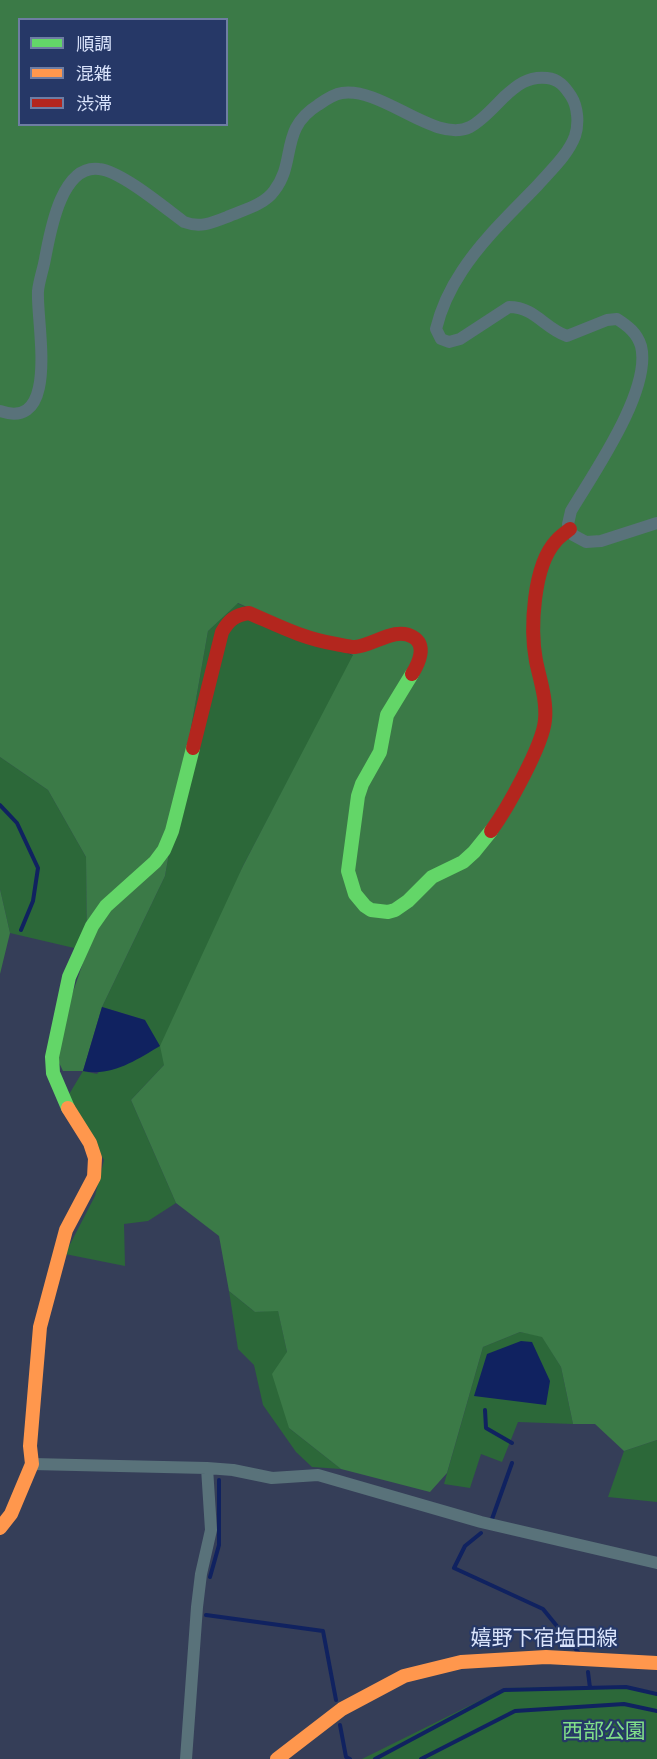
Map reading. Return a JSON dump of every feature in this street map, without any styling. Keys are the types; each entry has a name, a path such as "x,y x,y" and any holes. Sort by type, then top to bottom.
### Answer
{"street":[{"path":"0,411 16,415 28,410 40,390 38,291 51,228 64,191 81,172 98,168 119,177 184,222 195,226 212,223 263,202 275,190 286,163 292,133 301,119 311,109 340,93 355,92 375,98 444,130 459,131 471,127 519,84 534,77 550,78 563,84 573,100 578,116 575,136 558,163 485,241 462,271 441,309 436,329 441,339 449,342 460,339 509,307 528,310 556,332 567,336 607,320 617,319 632,329 641,346 642,363 637,389 623,422 571,512 568,524 573,535 586,542 601,541 657,523"},
{"path":"0,1528 11,1514 32,1464 30,1446 40,1328 66,1230 94,1177 95,1158 90,1143 69,1111 53,1073 52,1057 69,976 92,926 106,906 155,862 164,850 172,831 222,632 229,619 239,613 249,613 311,640 355,647 397,634 406,634 415,638 421,647 416,668 387,715 380,752 358,796 348,871 349,883 355,896 363,904 376,911 395,910 409,899 424,882 439,872 461,864 481,845 505,810 540,738 545,724 546,707 534,654 533,617 544,559 555,540 570,529"},
{"path":"32,1464 207,1468 233,1470 272,1478 318,1475 481,1522 657,1563"},
{"path":"186,1759 197,1607 201,1574 211,1530 207,1468"},
{"name":"嬉野下宿塩田線","path":"277,1759 342,1709 404,1676 450,1665 491,1660 546,1658 657,1662"}],"green space":[{"path":"0,0 657,0 657,1440 624,1451 595,1424 573,1424 561,1367 542,1337 520,1332 483,1347 447,1473 430,1492 341,1469 289,1428 272,1374 287,1352 278,1311 255,1312 229,1291 219,1236 176,1203 131,1100 164,1065 160,1046 243,866 353,655 238,603 208,631 165,876 102,1007 83,1071 63,1071 53,1050 87,951 86,857 48,790 0,757"},
{"path":"237,603 354,656 243,866 164,1065 131,1100 176,1203 148,1221 124,1224 125,1266 65,1254 95,1196 104,1160 68,1096 83,1071 97,1074 145,1020 102,1007 165,876 208,631"},
{"path":"0,757 48,790 86,857 87,951 10,933 0,889"},
{"path":"0,889 10,933 0,974"},
{"path":"229,1291 255,1312 278,1310 287,1352 289,1428 341,1469 312,1467 296,1452 263,1405 254,1365 238,1349"},
{"path":"520,1332 542,1336 561,1367 573,1424 518,1422 502,1462 481,1454 470,1488 444,1484 483,1347"},
{"path":"657,1440 657,1502 608,1497 624,1451"},
{"name":"西部公園","path":"627,1686 657,1692 657,1759 362,1759 505,1688"}],"shaded area":[{"path":"102,1007 145,1020 160,1046 133,1062 114,1069 104,1072 83,1071"},
{"path":"521,1341 532,1342 550,1381 546,1405 474,1396 487,1354"}],"waterway":[{"path":"0,805 17,823 38,868 33,901 21,930"},
{"path":"485,1410 486,1428 512,1443"},
{"path":"492,1519 512,1463"},
{"path":"210,1577 219,1545 219,1480"},
{"path":"481,1533 465,1546 454,1568 543,1609 578,1652"},
{"path":"206,1615 323,1631 336,1700"},
{"path":"588,1672 590,1688"},
{"path":"375,1759 504,1690 626,1687 657,1694"},
{"path":"421,1759 515,1711 624,1704 657,1711"},
{"path":"340,1725 346,1757 350,1759"}],"traffic: fast":[{"path":"412,674 387,715 380,752 358,796 348,871 355,894 371,910 388,912 395,910 408,901 432,877 463,862 491,831"},
{"path":"68,1108 53,1073 52,1057 69,977 92,926 106,906 155,862 164,850 172,831 193,748"}],"traffic: slow":[{"path":"0,1528 11,1514 32,1464 30,1446 40,1327 66,1230 94,1177 95,1158 90,1143 68,1108"},
{"path":"277,1759 342,1709 404,1676 461,1662 546,1657 657,1663"}],"traffic: jam":[{"path":"491,831 523,777 543,731 545,705 533,632 535,598 542,566 548,552 570,529"},
{"path":"193,748 222,632 230,621 240,615 249,613 302,635 350,647 362,646 391,635 406,634 417,640 421,649 419,660 412,674"}]}
